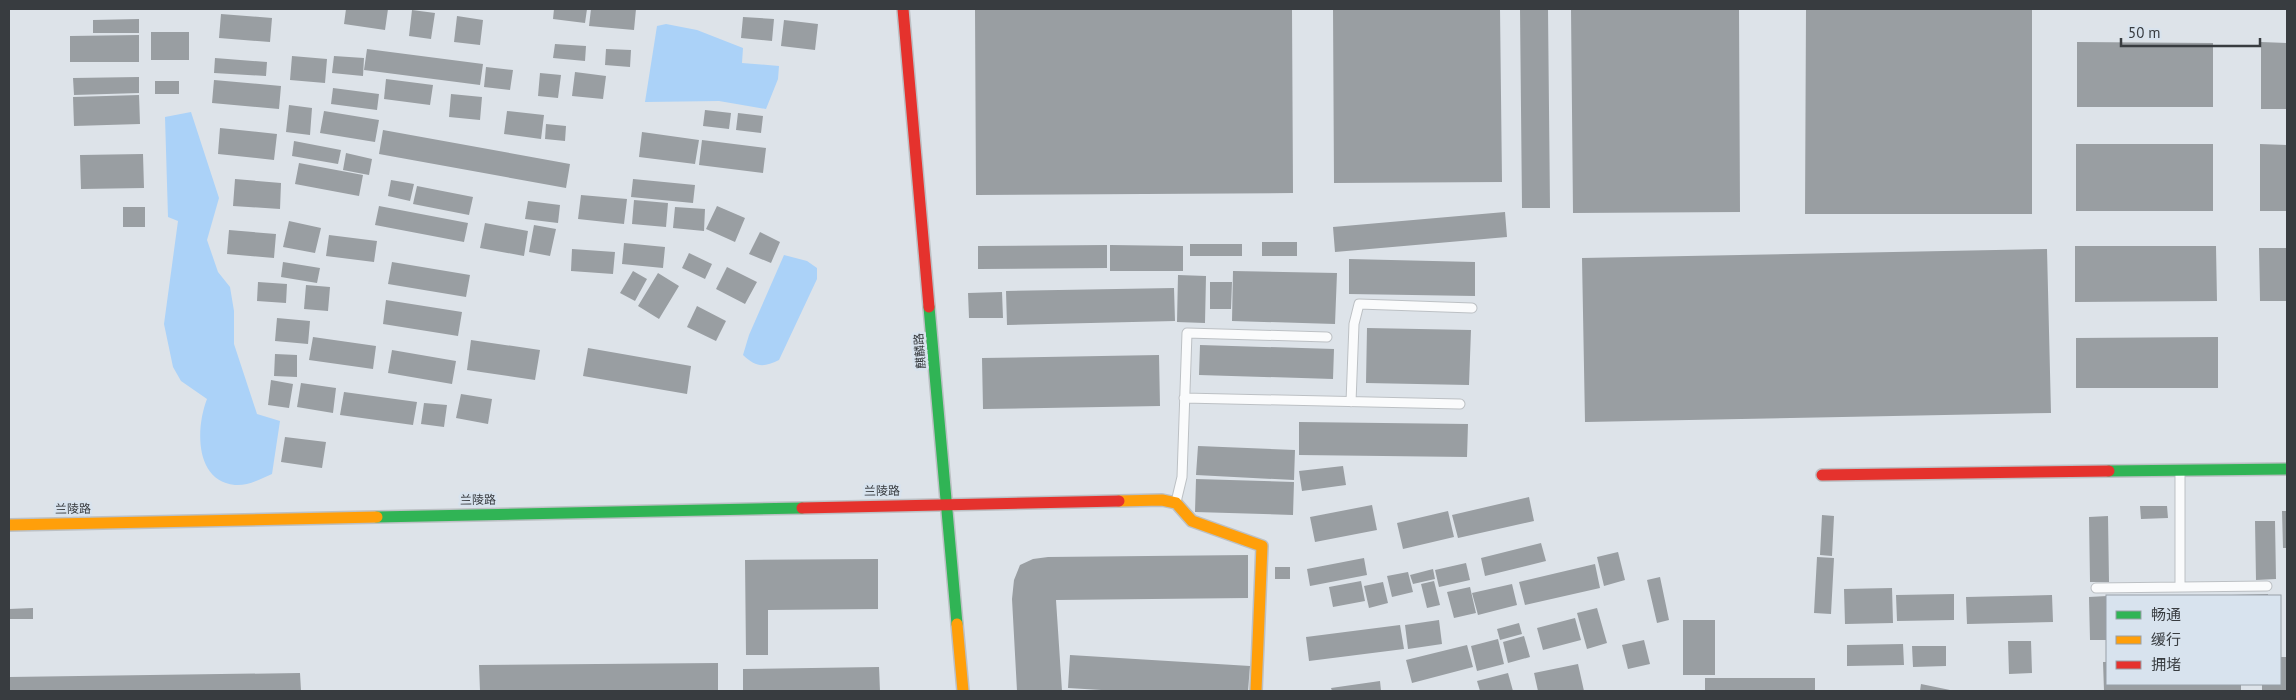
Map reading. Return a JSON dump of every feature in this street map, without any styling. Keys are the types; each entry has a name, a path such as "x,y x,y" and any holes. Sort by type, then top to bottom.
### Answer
{"street":[{"name":"麒麟路","path":"903,9 963,691"},
{"path":"1822,475 2287,469"},
{"name":"兰陵路","path":"9,525 947,503 1162,500 1176,503"},
{"path":"1176,503 1192,520 1262,546 1256,691"}],"lane":[{"path":"1351,402 1354,324 1359,304 1472,308"},
{"path":"1176,503 1182,477 1186,333 1327,337"},
{"path":"1184,398 1460,404"},
{"path":"2180,471 2180,587"},
{"path":"2096,588 2267,586"}],"water":[{"path":"666,24 697,30 743,48 742,63 779,66 778,79 766,109 719,101 645,102 657,26"},
{"path":"191,112 219,198 207,240 218,272 230,287 234,311 234,344 257,414 280,421 272,474 245,484 235,485 222,481 212,474 205,463 200,437 203,411 207,399 181,381 173,367 164,324 178,221 168,217 165,117"},
{"path":"784,255 807,261 817,268 817,279 779,360 760,365 743,355 749,335"}],"building":[{"path":"346,9 388,9 385,30 344,24"},
{"path":"554,9 587,9 585,23 553,19"},
{"path":"591,9 636,9 634,30 589,26"},
{"path":"975,9 1292,9 1293,193 976,195"},
{"path":"1333,9 1500,9 1502,182 1334,183"},
{"path":"1520,9 1548,9 1550,208 1522,208"},
{"path":"1571,9 1739,9 1740,212 1573,213"},
{"path":"1806,9 2032,9 2032,214 1805,214"},
{"path":"412,10 435,13 431,39 409,36"},
{"path":"221,14 272,18 270,42 219,38"},
{"path":"457,16 483,20 480,45 454,42"},
{"path":"743,17 774,19 772,41 741,38"},
{"path":"139,19 139,33 93,33 93,20"},
{"path":"784,20 818,24 815,50 781,46"},
{"path":"151,32 189,32 189,60 151,60"},
{"path":"139,35 139,62 70,62 70,36"},
{"path":"2077,42 2213,43 2213,107 2077,107"},
{"path":"2261,42 2287,43 2287,109 2261,109"},
{"path":"555,44 586,46 585,61 553,58"},
{"path":"367,49 483,64 480,85 364,70"},
{"path":"606,49 631,50 630,67 605,65"},
{"path":"292,56 327,59 325,83 290,80"},
{"path":"334,56 364,58 363,76 332,73"},
{"path":"215,58 267,62 266,76 214,73"},
{"path":"486,67 513,70 510,90 484,87"},
{"path":"575,72 606,76 603,99 572,96"},
{"path":"540,73 561,75 558,98 538,96"},
{"path":"139,77 139,93 74,95 73,78"},
{"path":"386,79 433,85 430,105 384,99"},
{"path":"214,80 281,86 279,109 212,103"},
{"path":"155,81 179,81 179,94 155,94"},
{"path":"333,88 379,94 377,110 331,104"},
{"path":"451,94 482,97 480,120 449,117"},
{"path":"139,95 140,124 74,126 73,97"},
{"path":"289,105 312,108 310,135 286,132"},
{"path":"705,110 731,113 729,129 703,126"},
{"path":"324,111 379,120 375,142 320,133"},
{"path":"507,111 544,115 541,139 504,134"},
{"path":"738,113 763,116 761,133 736,130"},
{"path":"546,124 566,126 565,141 545,139"},
{"path":"220,128 277,134 274,160 218,154"},
{"path":"383,130 570,164 566,188 379,154"},
{"path":"642,132 699,140 695,164 639,157"},
{"path":"702,140 766,148 763,173 699,165"},
{"path":"294,141 341,150 338,164 292,156"},
{"path":"2076,144 2213,144 2213,211 2076,211"},
{"path":"2260,144 2287,145 2287,211 2260,211"},
{"path":"346,153 372,159 369,175 343,170"},
{"path":"143,154 144,188 81,189 80,155"},
{"path":"299,163 363,175 359,196 295,184"},
{"path":"235,179 281,183 280,209 233,206"},
{"path":"633,179 695,185 693,203 631,197"},
{"path":"391,180 414,184 410,201 388,196"},
{"path":"417,186 473,197 469,215 413,204"},
{"path":"581,195 627,199 624,224 578,219"},
{"path":"634,200 668,203 666,227 632,224"},
{"path":"528,201 560,205 558,223 525,219"},
{"path":"379,206 468,223 464,242 375,225"},
{"path":"717,206 745,218 735,242 706,229"},
{"path":"123,207 145,207 145,227 123,227"},
{"path":"675,207 705,209 704,231 673,228"},
{"path":"1505,212 1507,237 1335,252 1333,227"},
{"path":"289,221 321,228 315,253 283,247"},
{"path":"485,223 528,231 524,256 480,248"},
{"path":"534,225 556,229 550,256 529,252"},
{"path":"229,230 276,234 274,258 227,254"},
{"path":"760,232 780,242 771,263 749,254"},
{"path":"329,235 377,241 374,262 326,256"},
{"path":"1262,242 1297,242 1297,256 1262,256"},
{"path":"624,243 665,247 663,268 622,264"},
{"path":"1190,244 1242,244 1242,256 1190,256"},
{"path":"1107,245 1107,268 978,269 978,246"},
{"path":"1110,245 1183,246 1183,271 1110,271"},
{"path":"2075,246 2216,246 2217,301 2075,302"},
{"path":"2259,248 2287,248 2287,301 2260,301"},
{"path":"572,249 615,252 613,274 571,271"},
{"path":"2047,249 2051,413 1585,422 1582,258"},
{"path":"689,253 712,264 705,279 682,268"},
{"path":"1349,259 1475,262 1475,296 1349,294"},
{"path":"283,262 320,268 317,283 281,277"},
{"path":"392,262 470,275 466,297 388,284"},
{"path":"727,267 757,282 745,304 716,289"},
{"path":"633,271 647,279 635,301 620,293"},
{"path":"1233,271 1337,273 1335,324 1232,321"},
{"path":"658,273 679,286 659,319 638,306"},
{"path":"1178,275 1206,276 1205,323 1177,322"},
{"path":"258,282 287,284 286,303 257,301"},
{"path":"1210,282 1232,282 1231,309 1210,309"},
{"path":"306,285 330,287 328,311 304,309"},
{"path":"1174,288 1175,321 1007,325 1006,291"},
{"path":"1002,292 1003,318 969,318 968,293"},
{"path":"386,300 462,312 458,336 383,324"},
{"path":"697,306 726,321 716,341 687,327"},
{"path":"277,318 310,321 308,344 275,341"},
{"path":"1367,328 1471,330 1469,385 1366,383"},
{"path":"313,337 376,346 373,369 309,360"},
{"path":"2218,337 2218,388 2076,388 2076,338"},
{"path":"471,340 540,350 535,380 467,370"},
{"path":"1200,345 1334,349 1333,379 1199,375"},
{"path":"588,348 691,366 687,394 583,376"},
{"path":"392,350 456,361 452,384 388,373"},
{"path":"275,354 297,355 297,377 274,376"},
{"path":"1159,355 1160,406 983,409 982,358"},
{"path":"271,380 293,384 289,408 268,405"},
{"path":"301,383 336,388 333,413 297,407"},
{"path":"344,392 417,402 413,425 340,415"},
{"path":"461,394 492,399 488,424 456,418"},
{"path":"424,403 447,405 444,427 421,424"},
{"path":"1299,422 1468,424 1467,457 1299,455"},
{"path":"285,437 326,442 322,468 281,462"},
{"path":"1198,446 1295,450 1294,480 1196,475"},
{"path":"1343,466 1346,485 1302,491 1299,471"},
{"path":"1196,479 1294,482 1293,515 1195,512"},
{"path":"1529,497 1534,521 1458,538 1452,515"},
{"path":"1372,505 1377,530 1315,542 1310,517"},
{"path":"2140,506 2167,506 2168,518 2141,519"},
{"path":"1448,511 1454,537 1403,549 1397,523"},
{"path":"2282,511 2287,511 2287,548 2283,548"},
{"path":"1822,515 1834,516 1832,556 1820,555"},
{"path":"2108,516 2109,582 2090,582 2089,517"},
{"path":"2255,521 2275,521 2276,579 2256,580"},
{"path":"1541,543 1546,561 1485,576 1481,558"},
{"path":"1618,552 1625,580 1604,586 1597,557"},
{"path":"1248,555 1248,598 1056,600 1062,691 1017,691 1012,599 1014,580 1020,565 1033,559 1048,557"},
{"path":"1817,557 1834,558 1831,614 1814,613"},
{"path":"1364,558 1367,575 1310,586 1307,569"},
{"path":"878,559 878,609 768,610 768,655 746,655 745,560"},
{"path":"1466,563 1470,580 1439,587 1435,570"},
{"path":"1595,564 1600,588 1525,605 1519,582"},
{"path":"1275,567 1290,567 1290,579 1275,579"},
{"path":"1433,569 1435,579 1413,584 1410,575"},
{"path":"1408,572 1413,592 1392,597 1387,576"},
{"path":"1660,577 1669,620 1657,623 1647,580"},
{"path":"1361,581 1365,601 1333,607 1329,587"},
{"path":"1434,581 1440,605 1427,608 1421,584"},
{"path":"1383,582 1388,603 1369,608 1364,586"},
{"path":"1512,584 1517,605 1478,615 1472,593"},
{"path":"1470,587 1476,613 1454,618 1447,592"},
{"path":"1892,588 1893,623 1845,624 1844,589"},
{"path":"1954,594 1954,620 1897,621 1896,595"},
{"path":"2268,594 2268,595 2231,595"},
{"path":"2052,595 2053,622 1967,624 1966,597"},
{"path":"2106,596 2106,640 2090,640 2089,597"},
{"path":"33,608 33,619 9,619 9,609"},
{"path":"1597,608 1607,643 1587,649 1577,613"},
{"path":"1575,618 1581,640 1543,650 1537,628"},
{"path":"1439,620 1442,644 1408,649 1405,625"},
{"path":"1683,620 1715,620 1715,675 1683,675"},
{"path":"1519,623 1522,634 1500,640 1497,629"},
{"path":"1400,625 1404,649 1309,661 1306,637"},
{"path":"1524,636 1530,657 1508,663 1503,642"},
{"path":"1498,639 1504,664 1477,671 1471,646"},
{"path":"1644,640 1650,664 1628,669 1622,645"},
{"path":"2008,641 2031,641 2032,673 2009,674"},
{"path":"1903,644 1904,665 1847,666 1847,645"},
{"path":"1467,645 1473,667 1412,683 1406,660"},
{"path":"1912,646 1946,646 1946,666 1913,667"},
{"path":"1070,655 1250,666 1248,691 1118,691 1068,688"},
{"path":"2281,657 2287,657 2287,691 2262,691 2262,685 2281,685"},
{"path":"2103,662 2106,662 2106,685 2241,685 2241,691 2104,691"},
{"path":"718,663 718,691 480,691 479,665"},
{"path":"1578,664 1584,691 1538,691 1534,673"},
{"path":"879,667 880,691 743,691 743,669"},
{"path":"300,673 301,691 9,691 9,677"},
{"path":"1508,673 1513,691 1480,691 1477,681"},
{"path":"1705,678 1815,678 1815,691 1705,691"},
{"path":"1380,681 1381,691 1332,691 1331,688"},
{"path":"1921,684 1950,690 1950,691 1920,691"}],"traffic: fast":[{"path":"929,307 957,624"},
{"path":"2109,471 2287,469"},
{"path":"377,517 802,508"}],"traffic: slow":[{"path":"1119,501 1162,500 1176,503 1192,521 1262,546 1256,691"},
{"path":"9,525 377,517"},
{"path":"957,624 963,691"}],"traffic: jam":[{"path":"903,9 929,307"},
{"path":"1822,475 2109,471"},
{"path":"802,508 1119,501"}]}
